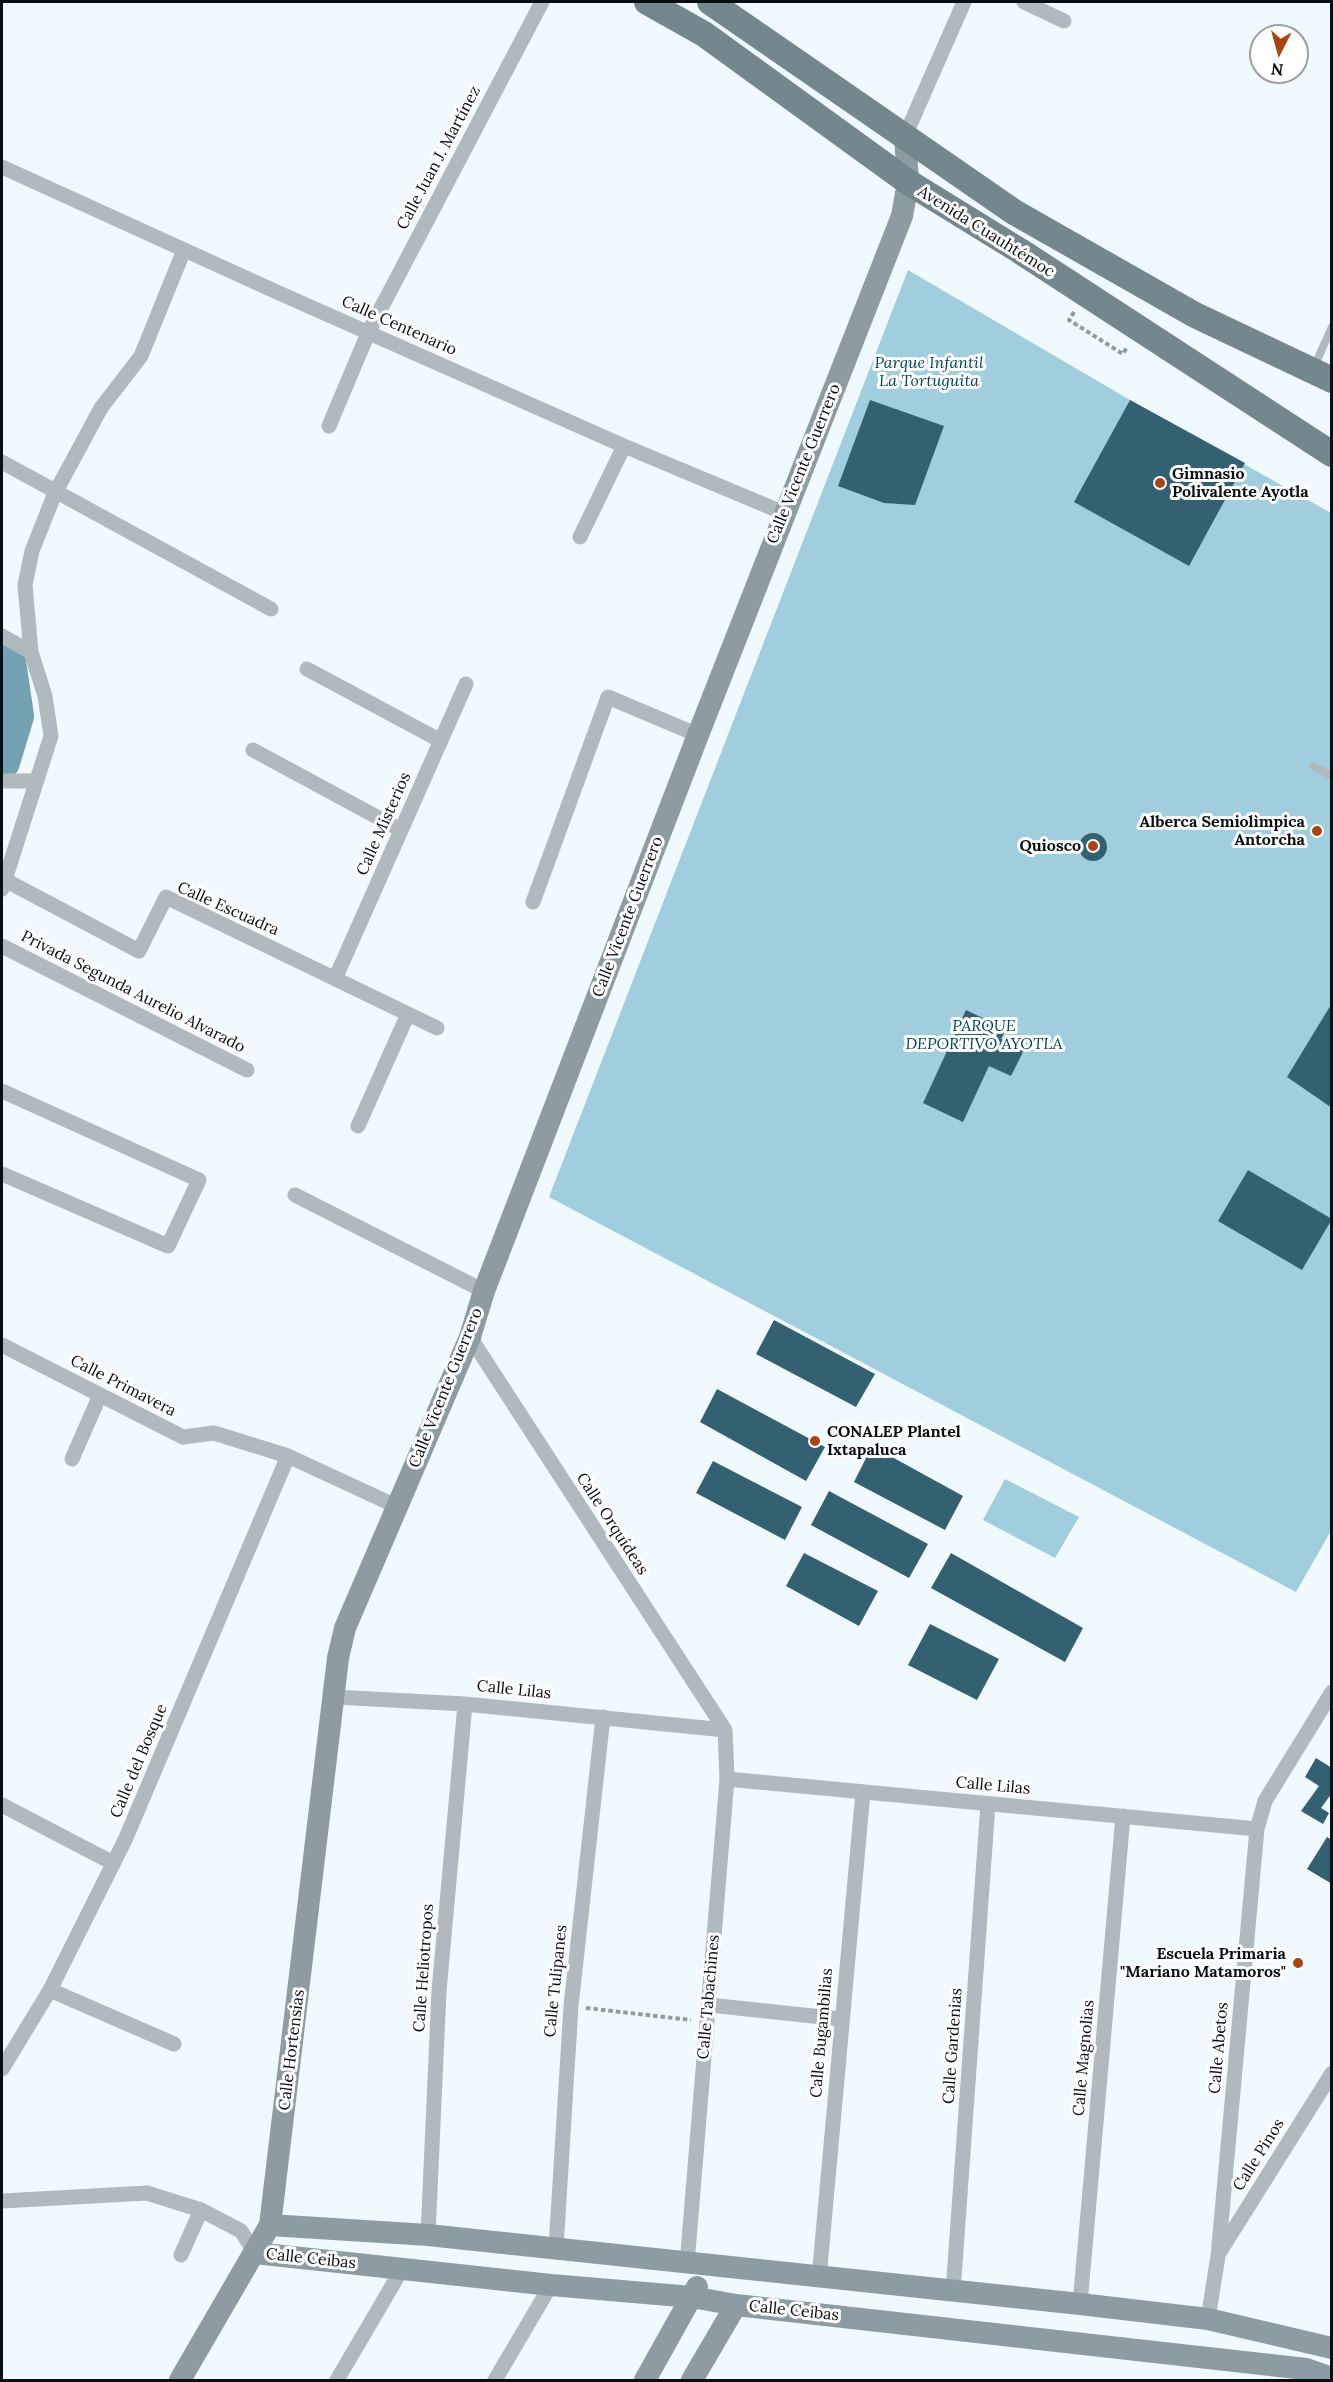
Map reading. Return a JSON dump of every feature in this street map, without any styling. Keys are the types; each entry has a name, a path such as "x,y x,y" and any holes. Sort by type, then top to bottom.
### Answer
{"main road":[{"name":"Avenida Cuauhtémoc","path":"647,2 704,34 908,182 1020,251 1332,454"},
{"path":"710,2 1014,212 1195,315 1322,375"}],"street":[{"name":"Calle Juan J. Martínez","path":"329,426 369,331 542,2"},
{"path":"905,135 964,2"},
{"path":"1024,2 1064,21"},
{"name":"Calle Vicente Guerrero","path":"335,1696 338,1658 345,1628 470,1338 484,1292 698,735 902,216 908,182 905,135"},
{"name":"Calle Centenario","path":"2,166 184,250 624,446 784,513"},
{"path":"3,884 51,736 45,696 31,652 25,585 32,551 56,493 101,408 141,356 184,250"},
{"path":"580,537 624,446"},
{"path":"2,462 271,609"},
{"path":"2,636 31,652"},
{"path":"307,669 441,741"},
{"name":"Calle Misterios","path":"335,979 466,684"},
{"path":"533,902 608,697 698,735"},
{"path":"253,750 401,830"},
{"path":"2,781 36,781"},
{"name":"Calle Escuadra","path":"3,884 139,951 166,897 335,979"},
{"name":"Privada Segunda Aurelio Alvarado","path":"2,946 248,1070"},
{"path":"335,979 437,1028"},
{"path":"358,1126 408,1014"},
{"path":"2,1091 198,1180 168,1245 2,1174"},
{"path":"296,1195 484,1292"},
{"name":"Calle Orquídeas","path":"470,1338 724,1730"},
{"name":"Calle Primavera","path":"2,1345 183,1437 214,1433 288,1456 398,1507"},
{"path":"72,1459 100,1395"},
{"name":"Calle del Bosque","path":"2,2069 50,1990 113,1863 288,1456"},
{"name":"Calle Abetos","path":"1208,2319 1218,2256 1257,1829 1265,1801 1331,1693"},
{"name":"Calle Lilas","path":"335,1696 465,1704 724,1730"},
{"name":"Calle Hortensias","path":"180,2380 270,2225 335,1696"},
{"name":"Calle Heliotropos","path":"429,2235 439,1991 465,1704"},
{"name":"Calle Tulipanes","path":"556,2248 570,2006 603,1717"},
{"name":"Calle Tabachines","path":"698,2265 707,2021 727,1779 724,1730"},
{"name":"Calle Lilas","path":"727,1779 1257,1829"},
{"name":"Calle Bugambilias","path":"819,2278 863,1792"},
{"name":"Calle Gardenias","path":"953,2292 988,1804"},
{"path":"2,1805 113,1863"},
{"name":"Calle Magnolias","path":"1080,2304 1123,1816"},
{"path":"50,1990 174,2044"},
{"path":"709,2005 841,2019"},
{"name":"Calle Pinos","path":"1218,2256 1332,2073"},
{"path":"2,2201 147,2193 201,2210 240,2231 255,2253"},
{"path":"181,2255 201,2210"},
{"path":"240,2231 270,2225"},
{"name":"Calle Ceibas","path":"270,2225 429,2235 1080,2304 1208,2319 1329,2343"},
{"name":"Calle Ceibas","path":"255,2253 550,2285 692,2297 736,2305 1332,2378"},
{"path":"645,2380 692,2297 698,2265"},
{"path":"337,2380 402,2269"},
{"path":"495,2380 550,2285"},
{"path":"692,2380 736,2305"},
{"path":"1303,2375 1329,2343"}],"lane":[{"path":"1322,375 1332,327"},
{"path":"1313,766 1332,776"}],"path":[{"path":"1069,320 1123,354 1127,347"},
{"path":"570,2006 707,2021"}],"green space":[{"name":"PARQUE DEPORTIVO AYOTLA","path":"908,270 1130,400 1331,513 1332,1529 1296,1592 549,1197"},
{"path":"1005,1479 1079,1517 1055,1558 983,1520"}],"building":[{"path":"870,400 944,426 915,505 884,503 838,486"},
{"name":"Gimnasio Polivalente Ayotla","path":"1130,400 1245,463 1189,566 1074,502"},
{"name":"Quiosco","path":"1093,833 1103,837 1107,847 1103,857 1093,861 1083,857 1079,847 1083,837"},
{"path":"1332,1003 1332,1108 1287,1077"},
{"path":"966,1010 1006,1029 1001,1039 1024,1050 1011,1076 989,1066 963,1122 923,1103"},
{"path":"1248,1170 1332,1219 1302,1270 1218,1221"},
{"path":"774,1320 875,1374 856,1407 756,1354"},
{"path":"717,1389 825,1447 806,1481 700,1422"},
{"path":"872,1446 963,1496 945,1530 854,1482"},
{"path":"713,1461 802,1507 785,1540 696,1493"},
{"path":"829,1491 928,1544 909,1578 811,1525"},
{"path":"804,1553 878,1591 859,1626 786,1586"},
{"path":"951,1553 1083,1628 1065,1662 931,1588"},
{"path":"930,1624 999,1659 977,1700 908,1665"},
{"path":"1316,1758 1332,1768 1332,1793 1321,1808 1329,1813 1323,1824 1301,1811 1319,1786 1305,1777"},
{"path":"1327,1837 1332,1840 1332,1884 1307,1869"}],"waterway":[{"path":"2,762 16,716 7,655"}],"place":[{"name":"Gimnasio Polivalente Ayotla","path":"1160,483"},
{"name":"Alberca Semiolìmpica Antorcha","path":"1317,831"},
{"name":"Quiosco","path":"1093,846"},
{"name":"CONALEP Plantel Ixtapaluca","path":"815,1441"},
{"name":"Escuela Primaria \"Mariano Matamoros\"","path":"1298,1963"}],"park label":[{"name":"Parque Infantil La Tortuguita","path":"929,372"}]}
